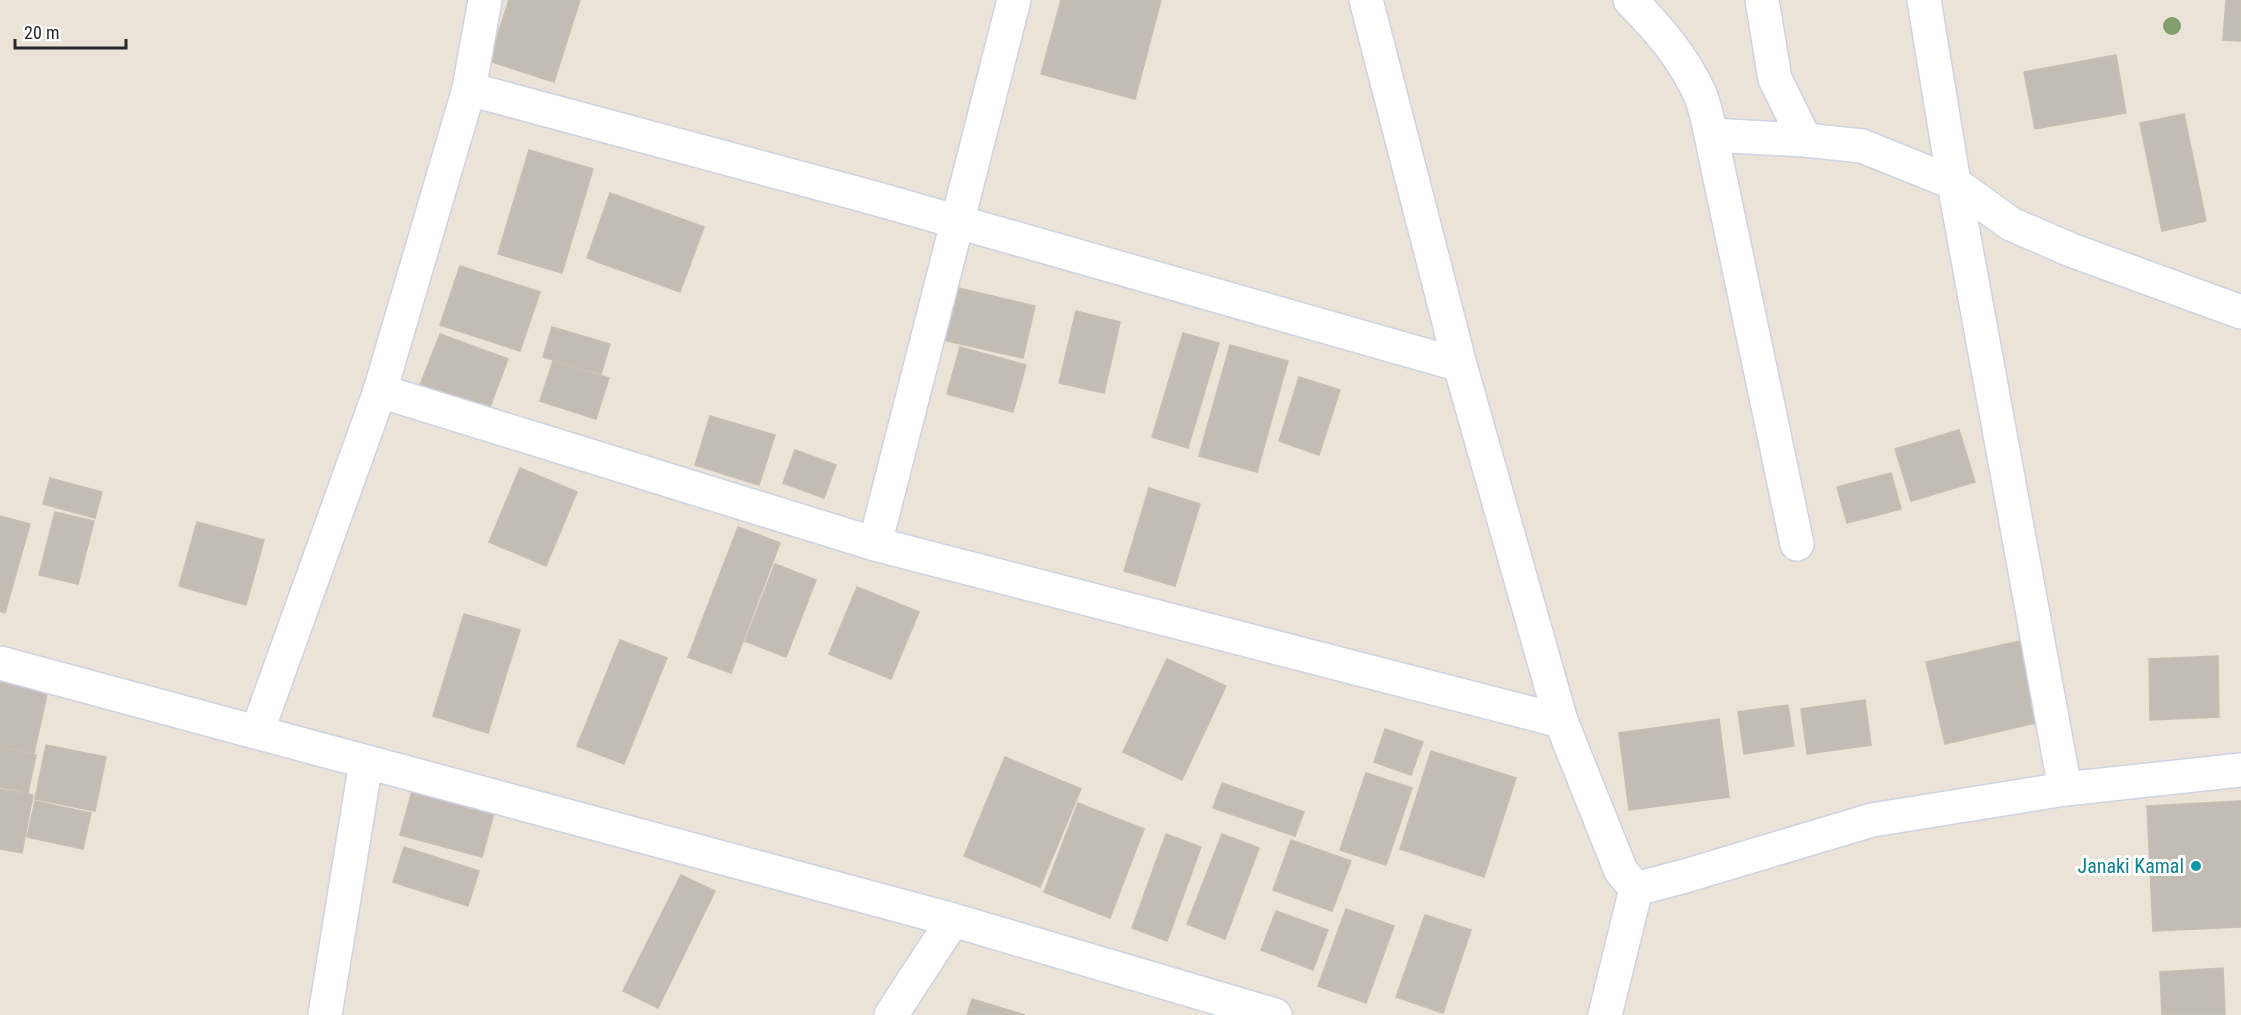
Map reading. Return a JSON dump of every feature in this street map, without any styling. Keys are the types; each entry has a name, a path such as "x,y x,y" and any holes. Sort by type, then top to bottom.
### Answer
{"street":[{"path":"257,732 380,391 469,89 485,0"},
{"path":"875,544 1014,0"},
{"path":"1366,0 1460,365 1561,721 1621,871 1636,889"},
{"path":"1630,0 1681,58 1701,96 1797,544"},
{"path":"1762,0 1775,79 1805,140"},
{"path":"1924,0 1954,183 2065,789"},
{"path":"469,89 956,221 1460,365"},
{"path":"1711,135 1805,140 1862,147 1954,183 2011,224 2071,250 2241,312"},
{"path":"380,391 875,544 1561,721"},
{"path":"0,663 953,920 1275,1015"},
{"path":"325,1015 366,762"},
{"path":"1636,889 1872,820 2065,789 2241,770"},
{"path":"1605,1015 1636,889"},
{"path":"891,1015 953,920"}],"building":[{"path":"509,0 580,0 554,82 489,61"},
{"path":"1061,0 1161,0 1135,99 1041,74"},
{"path":"2226,0 2241,0 2241,41 2223,40"},
{"path":"2116,55 2126,113 2035,129 2024,72"},
{"path":"2184,114 2206,221 2162,231 2140,123"},
{"path":"529,150 593,169 562,273 498,254"},
{"path":"610,193 704,227 680,292 587,258"},
{"path":"460,266 540,292 520,351 440,325"},
{"path":"950,286 1035,306 1023,358 938,339"},
{"path":"1076,311 1120,322 1104,393 1059,383"},
{"path":"552,327 610,344 601,374 543,357"},
{"path":"1183,333 1219,343 1188,448 1152,437"},
{"path":"440,334 508,359 487,415 418,390"},
{"path":"1230,345 1288,361 1257,472 1199,456"},
{"path":"960,347 1026,365 1013,412 947,394"},
{"path":"553,361 609,378 596,419 540,401"},
{"path":"1299,377 1340,390 1319,455 1279,441"},
{"path":"710,416 775,435 759,485 695,465"},
{"path":"1959,430 1975,482 1911,501 1895,449"},
{"path":"795,450 836,465 824,498 783,483"},
{"path":"520,468 577,492 546,566 489,542"},
{"path":"1891,473 1901,509 1847,523 1837,487"},
{"path":"50,478 102,492 95,518 43,504"},
{"path":"1149,488 1200,504 1175,586 1124,571"},
{"path":"55,512 94,521 78,584 39,575"},
{"path":"0,516 30,524 5,613 0,611"},
{"path":"197,522 264,540 246,605 179,586"},
{"path":"738,527 780,543 731,673 688,657"},
{"path":"775,564 816,580 786,657 745,641"},
{"path":"857,587 919,612 891,679 829,654"},
{"path":"464,614 520,630 488,733 433,716"},
{"path":"2029,639 2048,720 1945,744 1926,662"},
{"path":"620,640 667,658 624,764 577,746"},
{"path":"2218,656 2219,717 2150,720 2149,659"},
{"path":"1167,659 1226,686 1182,780 1123,752"},
{"path":"0,675 49,685 34,753 0,746"},
{"path":"1865,700 1871,745 1807,754 1801,709"},
{"path":"1788,705 1794,746 1744,754 1738,712"},
{"path":"1719,719 1729,797 1629,810 1619,733"},
{"path":"1385,729 1423,742 1411,775 1374,762"},
{"path":"46,745 106,757 95,811 35,799"},
{"path":"0,747 36,755 28,793 0,787"},
{"path":"1431,751 1516,778 1484,877 1400,849"},
{"path":"1005,757 1081,789 1040,887 964,856"},
{"path":"1366,773 1412,788 1386,865 1340,850"},
{"path":"1222,783 1304,812 1295,836 1213,808"},
{"path":"0,789 33,795 22,853 0,849"},
{"path":"412,791 494,813 482,857 400,835"},
{"path":"35,801 91,813 83,849 27,837"},
{"name":"Janaki Kamal","path":"2241,801 2241,927 2153,931 2147,806"},
{"path":"1078,803 1144,829 1110,918 1044,892"},
{"path":"1166,834 1201,847 1167,941 1132,928"},
{"path":"1222,834 1259,848 1225,939 1187,924"},
{"path":"1291,840 1351,861 1332,911 1273,890"},
{"path":"404,847 479,871 468,906 393,882"},
{"path":"681,875 715,891 658,1008 623,991"},
{"path":"1346,909 1394,926 1366,1003 1318,986"},
{"path":"1276,911 1328,930 1313,970 1261,950"},
{"path":"1425,915 1471,930 1443,1013 1396,997"},
{"path":"2223,968 2225,1015 2162,1015 2160,972"},
{"path":"972,999 1025,1015 967,1015"}],"place":[{"name":"Janaki Kamal","path":"2196,866"}]}
